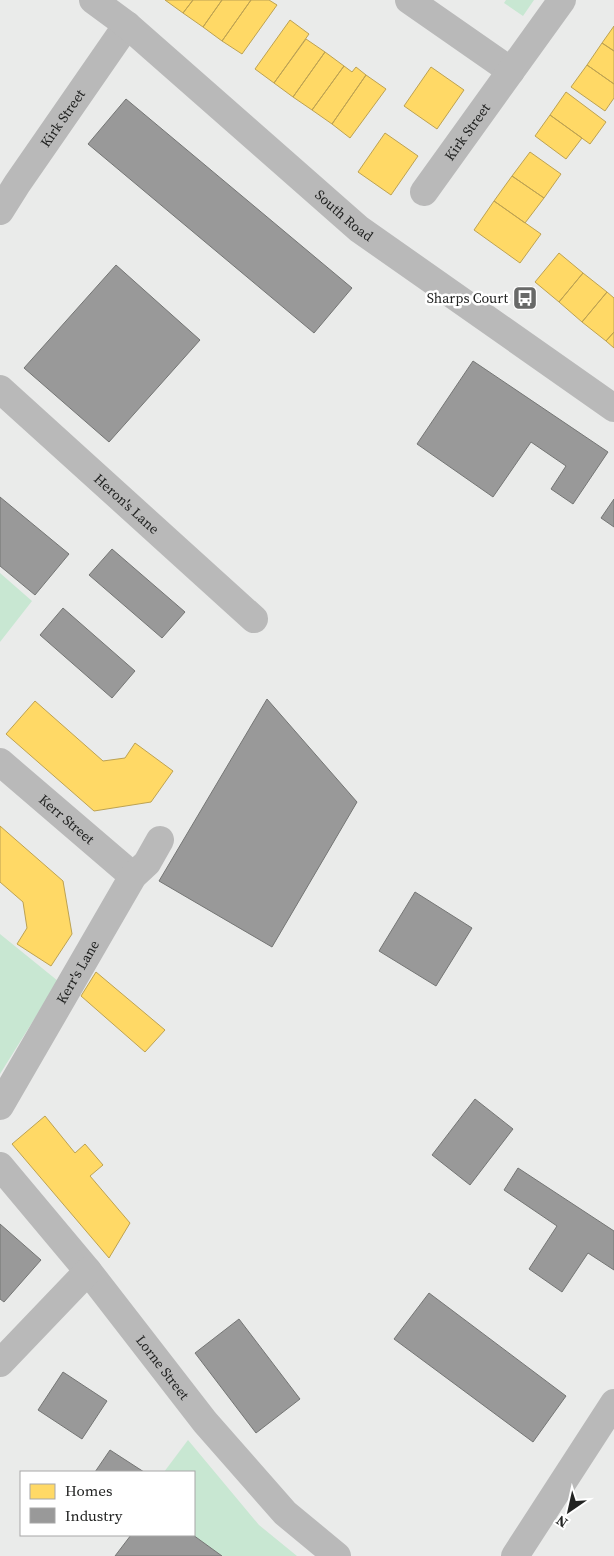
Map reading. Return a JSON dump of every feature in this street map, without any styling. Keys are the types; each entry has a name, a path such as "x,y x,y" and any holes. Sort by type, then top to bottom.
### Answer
{"street":[{"name":"South Road","path":"93,0 127,25 359,229 614,408"},
{"path":"409,0 511,72"},
{"name":"Kirk Street","path":"424,192 562,0"},
{"name":"Kirk Street","path":"0,212 17,184 127,25"},
{"name":"Heron's Lane","path":"0,389 254,619"},
{"name":"Kerr Street","path":"0,762 134,876"},
{"name":"Kerr's Lane","path":"0,1106 134,876 147,863 160,840"},
{"name":"Lorne Street","path":"0,1166 88,1271 205,1422 285,1513 337,1556"},
{"path":"0,1363 88,1271"},
{"path":"514,1556 614,1403"}],"green space":[{"path":"506,0 534,0 523,16 504,3"},
{"path":"0,573 32,601 0,642"},
{"path":"0,934 58,981 0,1074"},
{"path":"188,1440 259,1525 297,1556 222,1556 194,1536 195,1471 165,1471"}],"building: Homes":[{"path":"165,0 193,0 183,13"},
{"path":"193,0 222,0 203,27 183,13"},
{"path":"222,0 251,0 222,41 203,27"},
{"path":"251,0 269,0 277,5 242,54 222,41"},
{"path":"290,20 309,34 274,83 255,69"},
{"path":"614,26 614,51 602,43"},
{"path":"306,39 325,52 293,97 274,83"},
{"path":"602,43 614,51 614,84 587,65"},
{"path":"325,52 344,66 312,110 293,97"},
{"path":"587,65 614,84 614,98 605,111 571,87"},
{"path":"344,66 352,72 356,67 366,75 332,124 312,110"},
{"path":"431,67 464,90 437,129 404,106"},
{"path":"366,75 386,89 350,138 332,124"},
{"path":"566,92 606,122 590,144 550,115"},
{"path":"550,115 582,138 566,159 535,136"},
{"path":"385,133 418,156 391,195 358,172"},
{"path":"530,152 561,174 544,198 512,176"},
{"path":"512,176 544,198 525,223 494,201"},
{"path":"494,201 541,234 520,263 474,230"},
{"path":"559,253 583,273 559,302 535,282"},
{"path":"583,273 607,292 582,322 559,302"},
{"path":"607,292 614,298 614,332 606,341 582,322"},
{"path":"614,332 614,348 606,341"},
{"path":"35,701 103,761 125,758 135,743 173,771 151,802 94,811 6,734"},
{"path":"0,826 63,881 72,934 51,966 17,944 27,928 23,902 0,882"},
{"path":"96,972 165,1030 145,1052 81,996"},
{"path":"45,1116 75,1153 85,1144 103,1165 90,1176 130,1223 109,1258 12,1144"}],"building: Industry":[{"path":"126,99 352,288 314,333 88,144"},
{"path":"116,265 200,340 109,442 24,368"},
{"path":"473,361 608,452 573,504 551,489 566,466 531,442 493,497 417,444"},
{"path":"0,497 69,554 35,595 0,566"},
{"path":"614,499 614,527 601,518"},
{"path":"112,549 185,612 162,638 89,575"},
{"path":"63,608 135,671 112,698 40,635"},
{"path":"267,699 357,802 272,947 159,881"},
{"path":"415,892 472,928 436,986 379,951"},
{"path":"475,1099 513,1129 470,1185 432,1155"},
{"path":"518,1168 614,1231 614,1270 588,1253 562,1292 529,1269 557,1226 504,1190"},
{"path":"0,1224 41,1260 4,1302 0,1299"},
{"path":"429,1293 566,1396 533,1442 394,1339"},
{"path":"239,1319 300,1399 256,1433 195,1353"},
{"path":"63,1372 107,1401 82,1439 38,1410"},
{"path":"110,1450 142,1471 96,1471"},
{"path":"130,1536 194,1536 222,1556 115,1556"}],"place":[{"name":"Sharps Court","path":"525,298"}]}
